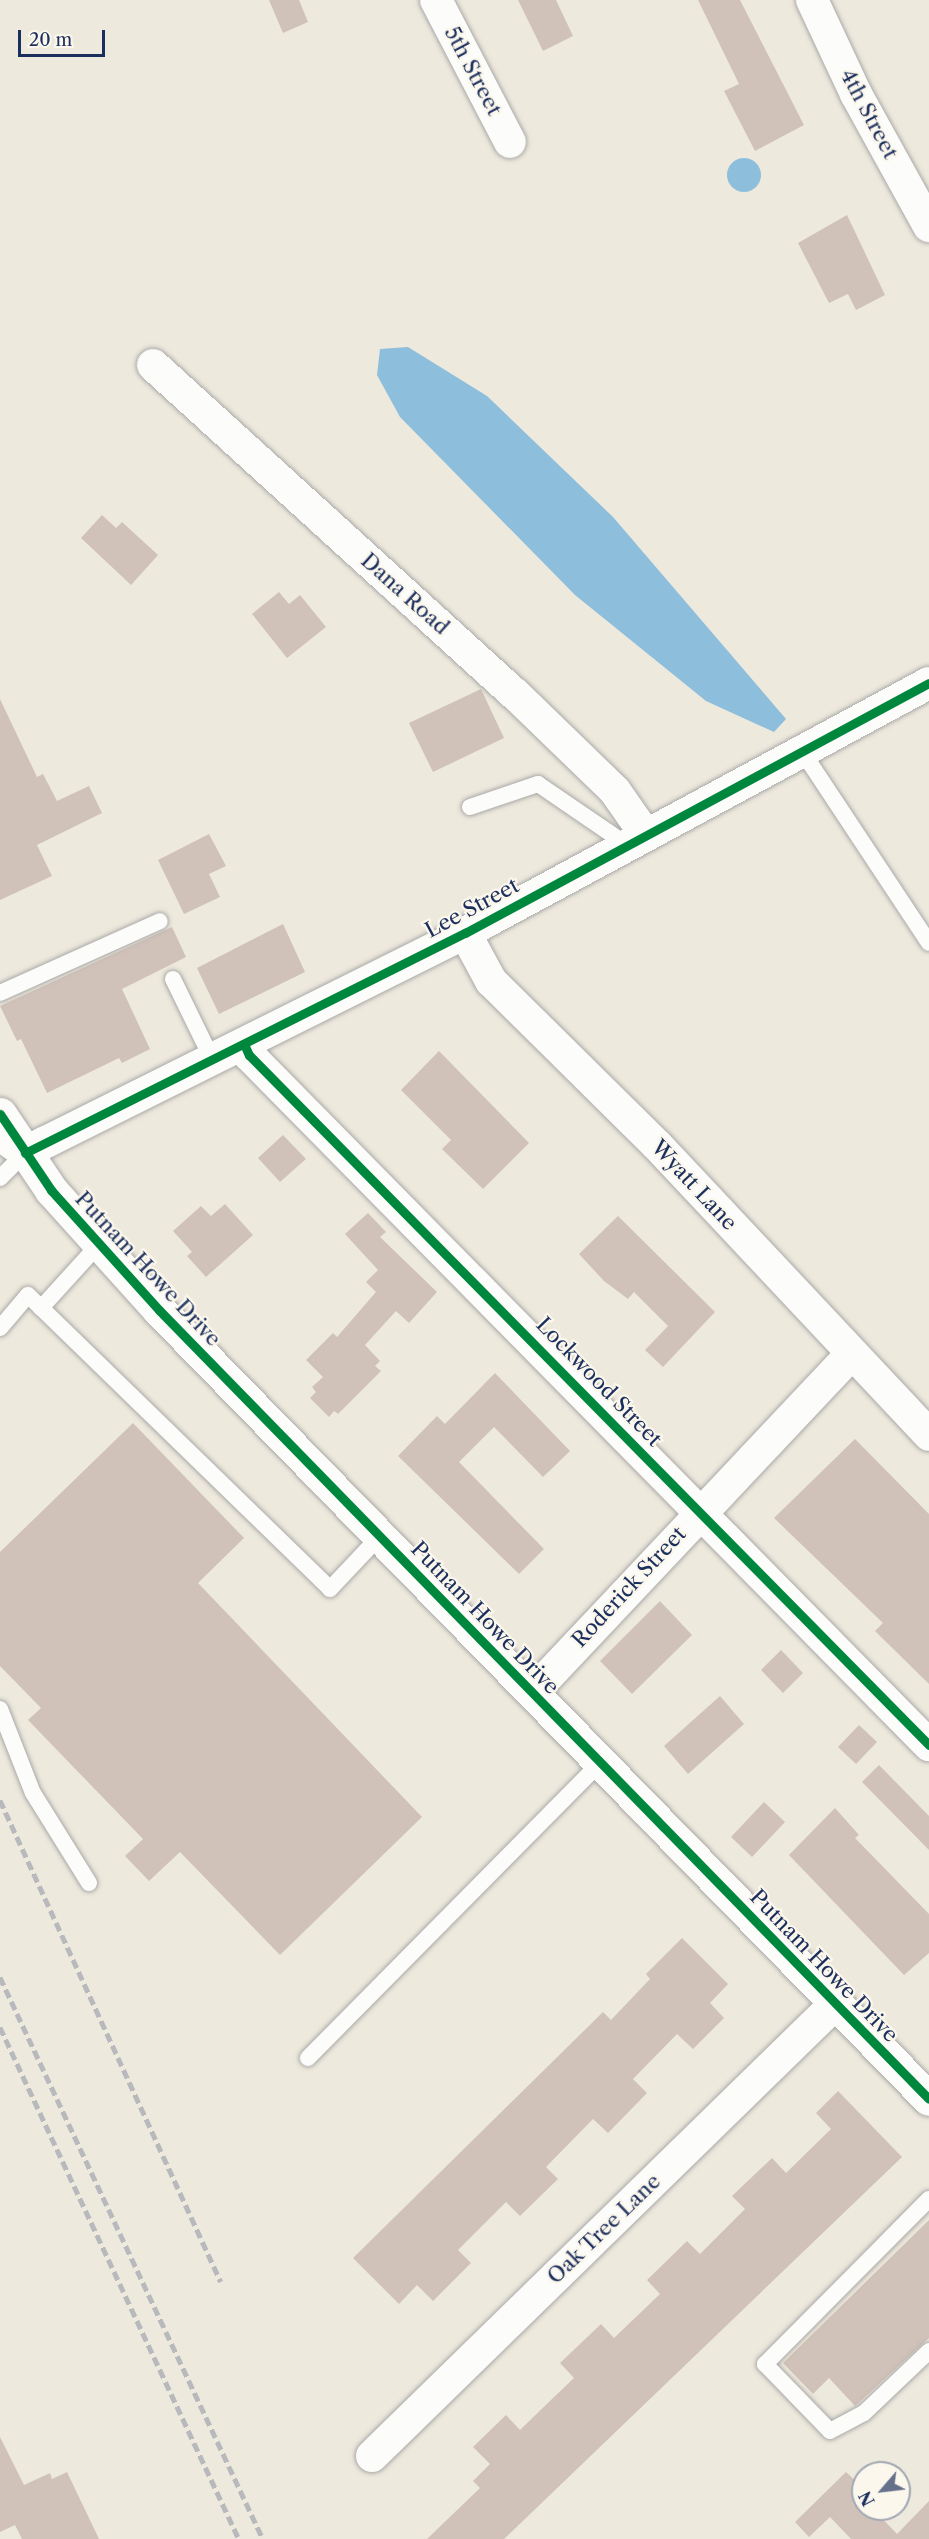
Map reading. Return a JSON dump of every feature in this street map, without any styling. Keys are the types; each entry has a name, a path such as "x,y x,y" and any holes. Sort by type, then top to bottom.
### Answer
{"street":[{"name":"5th Street","path":"436,0 510,142"},
{"name":"4th Street","path":"812,0 856,94 929,226"},
{"name":"Dana Road","path":"153,365 514,693 615,791 636,839"},
{"name":"Lee Street","path":"13,1144 212,1059 465,933 929,683"},
{"name":"Wyatt Lane","path":"465,933 491,981 656,1144 929,1435"},
{"name":"Lockwood Street","path":"244,1044 249,1055 700,1512 925,1733"},
{"name":"Putnam Howe Drive","path":"0,1114 13,1144 99,1244 929,2100"},
{"name":"Roderick Street","path":"533,1692 851,1354"},
{"name":"Oak Tree Lane","path":"372,2456 836,2003"}],"lane":[{"path":"802,751 929,943"},
{"path":"470,807 538,784 636,839"},
{"path":"0,993 160,921"},
{"path":"173,979 212,1059"},
{"path":"0,1178 13,1144"},
{"path":"41,1308 99,1244"},
{"path":"0,1328 28,1295 330,1589 380,1536"},
{"path":"0,1709 33,1793 89,1883"},
{"path":"308,2058 601,1762"},
{"path":"929,2199 765,2364 830,2431 864,2413 929,2351"}],"water":[{"path":"744,158 756,163 761,175 756,187 744,192 732,187 727,175 732,163"},
{"path":"408,347 487,396 613,517 786,719 774,732 706,701 575,595 400,417 377,375 380,349"}],"building":[{"path":"269,0 299,0 308,22 283,33"},
{"path":"518,0 556,0 573,36 543,51"},
{"path":"698,0 740,0 804,125 755,151 724,91 739,84"},
{"path":"847,215 885,295 856,310 848,294 829,303 798,243"},
{"path":"102,515 116,528 122,522 158,555 131,585 81,538"},
{"path":"279,592 289,604 300,595 326,627 287,658 252,614"},
{"path":"481,689 504,738 433,772 409,723"},
{"path":"0,699 37,777 43,774 57,801 89,786 102,813 37,845 52,876 0,900"},
{"path":"209,834 226,866 209,874 220,897 184,914 158,860"},
{"path":"283,924 305,972 219,1014 197,968"},
{"path":"172,927 186,957 122,989 150,1049 122,1063 119,1058 47,1093 21,1039 17,1041 0,1006"},
{"path":"439,1051 529,1143 483,1189 442,1149 451,1140 401,1090"},
{"path":"283,1135 306,1159 280,1182 258,1158"},
{"path":"225,1204 253,1235 206,1277 187,1256 192,1252 173,1231 201,1206 211,1216"},
{"path":"368,1213 386,1232 380,1237 437,1292 409,1323 396,1311 365,1345 380,1361 375,1366 381,1371 338,1414 334,1411 329,1417 310,1398 316,1392 312,1387 323,1377 306,1360 333,1333 337,1337 376,1292 366,1282 378,1270 345,1234"},
{"path":"618,1216 715,1312 663,1367 645,1350 668,1326 634,1292 628,1299 604,1281 579,1254"},
{"path":"495,1373 570,1451 543,1477 494,1427 459,1462 544,1549 519,1574 398,1456 437,1416 445,1424"},
{"path":"133,1423 244,1538 198,1583 422,1817 280,1955 180,1852 149,1881 125,1856 143,1839 28,1720 41,1708 0,1666 0,1552"},
{"path":"855,1439 929,1514 929,1684 875,1631 883,1623 774,1518"},
{"path":"660,1601 692,1635 632,1694 600,1661"},
{"path":"781,1650 803,1673 783,1693 761,1670"},
{"path":"720,1696 744,1724 688,1774 664,1746"},
{"path":"859,1725 877,1742 856,1764 838,1747"},
{"path":"879,1765 929,1816 929,1850 862,1782"},
{"path":"764,1802 785,1822 752,1857 731,1837"},
{"path":"835,1808 859,1835 855,1838 929,1914 929,1953 904,1975 789,1855"},
{"path":"682,1938 728,1984 710,2003 724,2018 693,2049 677,2034 633,2079 647,2093 608,2133 593,2119 546,2167 558,2179 520,2216 506,2202 458,2250 471,2263 433,2301 417,2285 399,2304 353,2258 603,2012 611,2020 650,1979 646,1974"},
{"path":"838,2091 902,2157 504,2539 427,2539 480,2488 473,2481 490,2464 473,2447 506,2415 520,2430 574,2378 560,2363 601,2324 614,2338 660,2294 647,2280 687,2241 700,2254 745,2209 732,2196 772,2158 786,2173 831,2129 816,2113"},
{"path":"929,2220 929,2338 855,2406 829,2378 813,2394 783,2363"},
{"path":"0,2437 24,2485 50,2473 52,2479 67,2472 99,2539 22,2539 15,2525 0,2532"},
{"path":"846,2472 851,2477 851,2521 885,2521 897,2534 929,2501 929,2539 851,2539 830,2517 809,2537 795,2522"}],"railway":[{"path":"0,1800 221,2282"},
{"path":"0,1977 263,2539"},
{"path":"0,2027 239,2539"}],"cycle path":[{"path":"25,1153 465,933 929,683"},
{"path":"244,1044 249,1055 929,1745"},
{"path":"0,1114 51,1190 159,1310 929,2099"}]}
